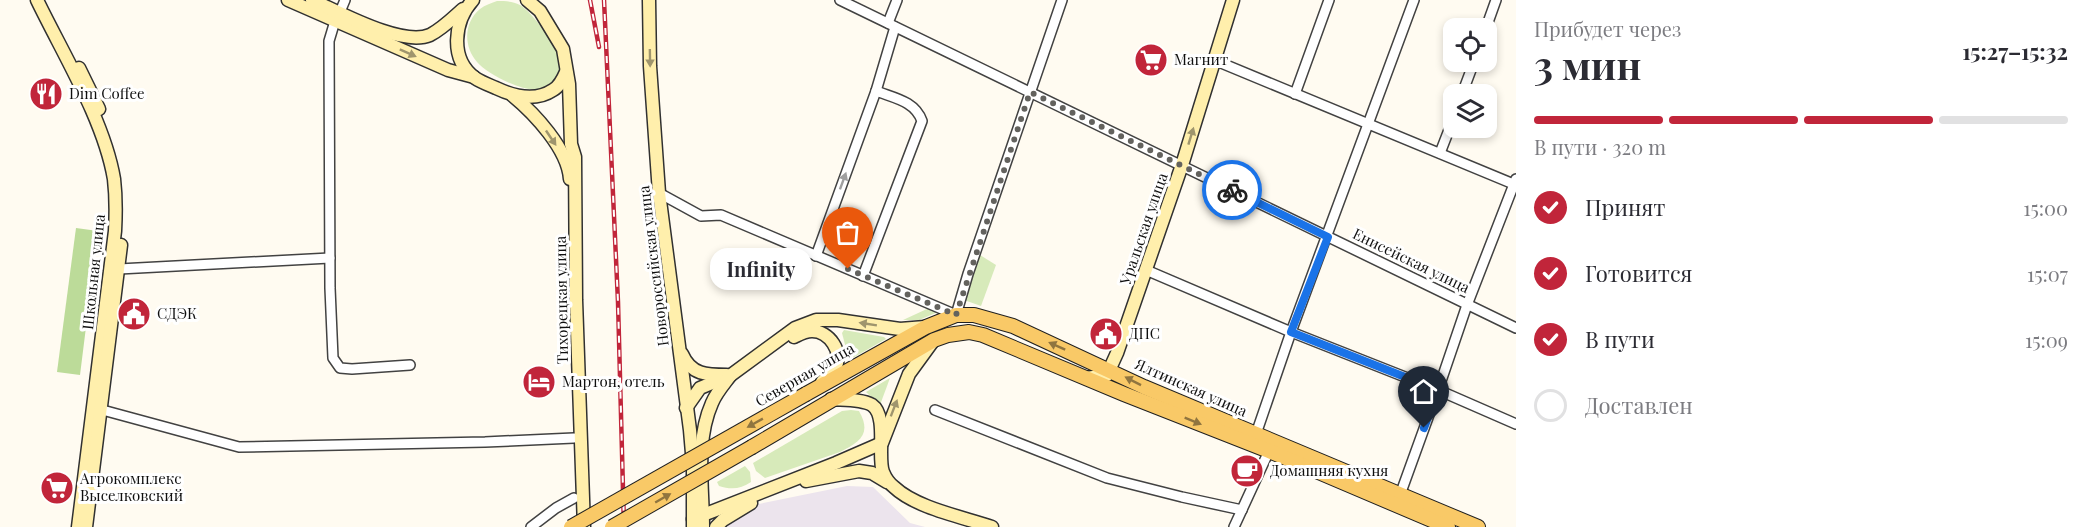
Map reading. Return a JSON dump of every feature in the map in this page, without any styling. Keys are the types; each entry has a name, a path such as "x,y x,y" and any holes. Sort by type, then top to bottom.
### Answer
{"main road":[{"name":"Школьная улица","path":"37,0 98,128 108,153 116,195 115,231 86,527"},
{"name":"Школьная улица","path":"45,0 87,83 115,151 120,167 124,206 119,269 78,527"},
{"path":"288,0 408,38 430,34 473,0"},
{"path":"312,0 337,16 441,67 474,77 512,95 547,94 559,86 566,72"},
{"path":"443,26 460,0"},
{"path":"473,0 460,19 457,45 462,61 474,77"},
{"name":"Новороссийская улица","path":"649,0 650,66 659,193 698,522"},
{"name":"Уральская улица","path":"1110,370 1182,165 1233,0"},
{"name":"Тихорецкая улица","path":"533,3 563,49 569,84 571,144 574,158 576,300 584,527"},
{"name":"Тихорецкая улица","path":"512,95 541,123 555,143 570,174 573,527"},
{"name":"Северная улица","path":"573,527 926,327 956,315"},
{"name":"Ялтинская улица","path":"956,315 974,315 1013,326 1144,387 1478,527"},
{"name":"Северная улица","path":"686,408 700,388 731,375 795,328 816,320 838,320 900,329 926,327"},
{"path":"754,359 803,332 814,330 828,336 836,347 838,357 835,369 817,388"},
{"name":"Ялтинская улица","path":"934,340 969,332 997,340 1448,527"},
{"path":"612,527 934,340"},
{"path":"698,522 762,492 882,443 909,374 934,340"},
{"path":"678,344 687,365 692,369 703,373 731,375"},
{"path":"1085,378 1102,377 1110,370"},
{"name":"Северная улица","path":"698,522 702,435 706,417 713,400 731,375"},
{"path":"831,399 872,405 876,410 881,432 883,472 893,486"},
{"path":"788,482 802,482 859,471 872,473 911,500 992,527"},
{"path":"716,527 728,516 749,505 762,492"}],"street":[{"path":"345,0 329,41 333,358 340,368 410,365"},
{"name":"Енисейская улица","path":"840,0 1516,328"},
{"path":"816,256 876,91 897,0"},
{"path":"956,315 1062,0"},
{"path":"1295,94 1329,0"},
{"path":"1256,434 1291,332 1414,0"},
{"path":"1490,18 1496,0"},
{"path":"1214,60 1515,183 1467,305 1400,495"},
{"path":"863,276 922,121 919,111 909,103 876,91"},
{"path":"1440,153 1446,138"},
{"name":"Ялтинская улица","path":"659,193 701,216 721,215 956,315"},
{"path":"119,269 330,258"},
{"path":"1146,270 1516,424"},
{"path":"97,409 239,447 574,438"},
{"path":"935,410 1107,478 1242,510"},
{"path":"1234,527 1269,451"},
{"path":"531,527 574,498"}],"shaded area":[{"path":"847,486 873,487 910,523 925,527 723,527 754,505"}],"green space":[{"path":"497,1 512,2 525,9 557,50 562,65 561,72 548,87 532,90 511,84 490,73 472,56 468,42 468,27 480,9"},
{"path":"76,228 98,231 80,375 57,372"},
{"path":"980,255 996,265 981,306 964,300"},
{"path":"929,308 938,312 919,320 903,320"},
{"path":"844,330 886,339 849,360 842,333"},
{"path":"890,378 880,405 866,392"},
{"path":"842,411 859,411 864,426 862,436 853,445 840,452 765,478 756,471 753,463"},
{"path":"745,466 750,472 751,482 736,488 719,486 717,482"}],"railway":[{"path":"590,0 599,47"},
{"path":"604,0 618,302 624,527"}],"way so far":[{"path":"848,269 956,315 1030,92 1232,190"}],"place":[{"name":"Магнит","path":"1151,60"},
{"name":"Dim Coffee","path":"46,94"},
{"name":"Infinity","path":"848,269"},
{"name":"СДЭК","path":"134,314"},
{"name":"ДПС","path":"1106,334"},
{"name":"Мартон, отель","path":"539,382"},
{"name":"Домашняя кухня","path":"1247,471"},
{"name":"Агрокомплекс Выселковский","path":"57,488"}],"route":[{"path":"1232,190 1328,237 1291,332 1438,390 1424,428"}]}
